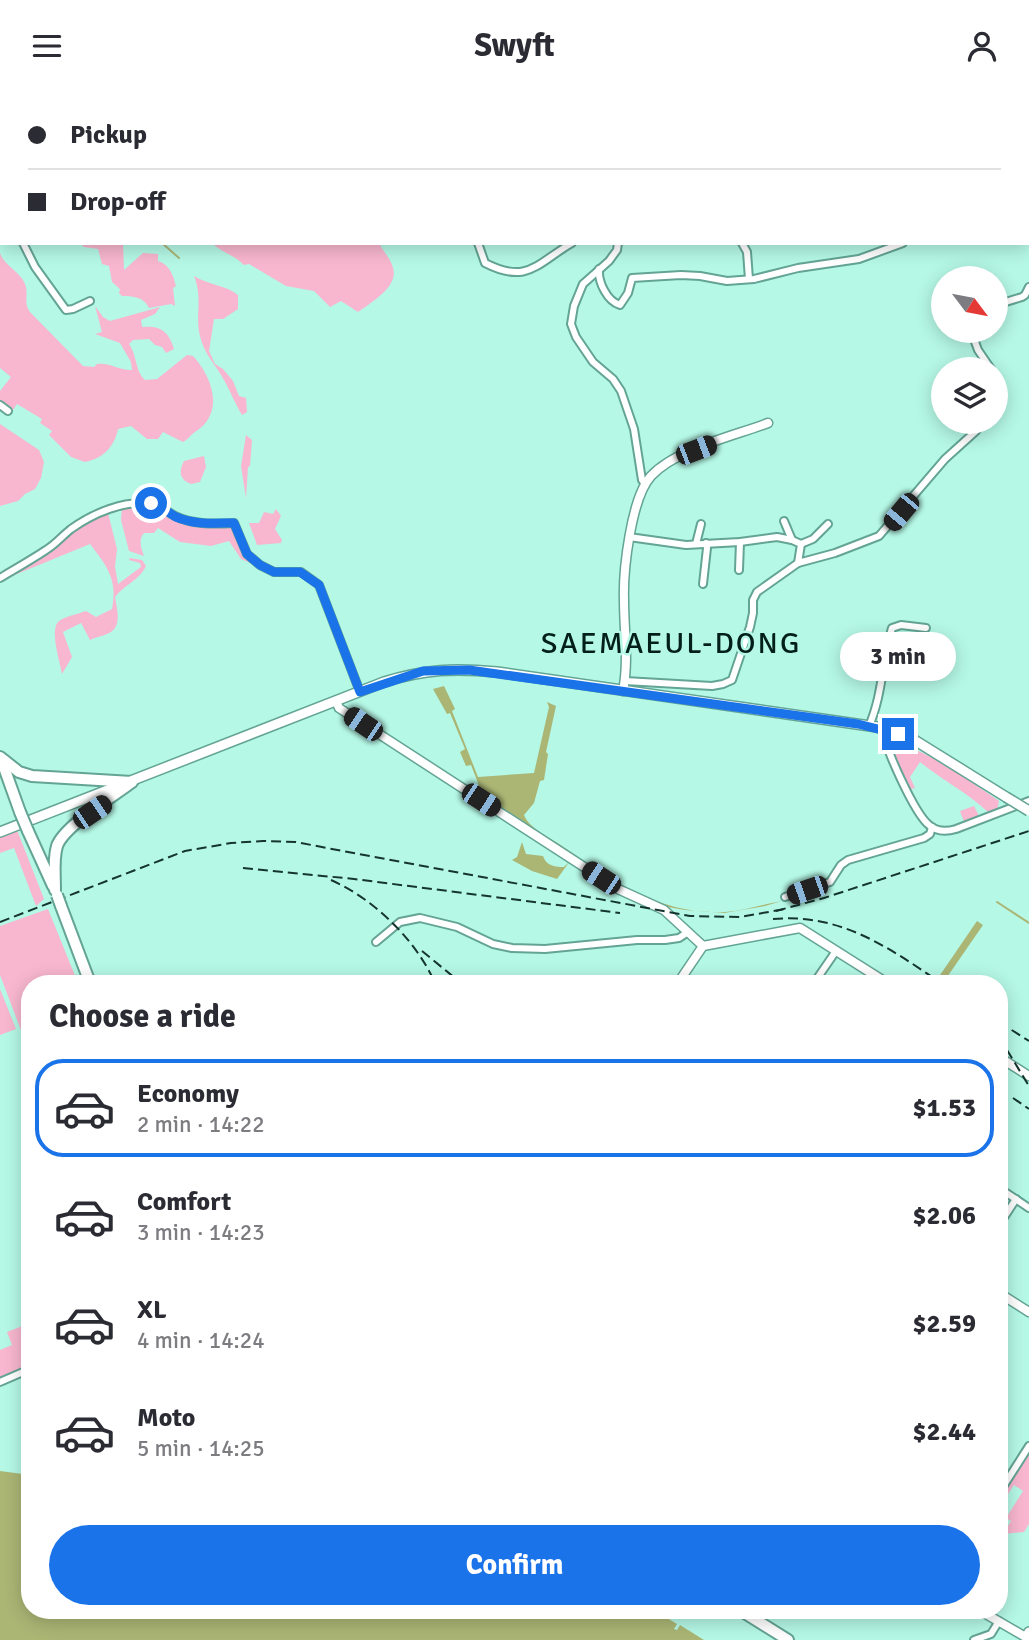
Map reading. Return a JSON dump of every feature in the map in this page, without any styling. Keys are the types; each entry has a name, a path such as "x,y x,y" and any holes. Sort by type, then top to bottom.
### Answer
{"highway":[{"path":"0,757 19,772 32,776 132,782"},
{"path":"0,757 87,975"},
{"path":"0,770 10,785"},
{"path":"58,897 55,854 60,838 74,824 132,782"},
{"path":"754,1619 788,1640"}],"main road":[{"path":"0,832 404,675 455,669 883,729 916,741 1029,811"}],"street":[{"path":"24,245 44,281 66,310 89,301"},
{"path":"479,245 485,263 525,273 569,245"},
{"path":"620,245 609,261 583,283 574,306 571,324 593,362 613,379 621,391 634,429 642,480 645,484"},
{"path":"743,245 747,252 749,279"},
{"path":"599,269 599,281 617,304 623,302 632,278 681,275 727,281 749,279 798,268 849,262 898,245"},
{"path":"1008,301 1026,295 1029,287"},
{"path":"0,405 8,411"},
{"path":"623,691 627,644 623,581 629,537 645,484 657,470 677,458 768,423"},
{"path":"625,681 712,686 732,680 750,627 754,596 799,563 835,553 885,531 945,459 973,434"},
{"path":"0,578 47,550 81,523 122,506 151,503 188,521 216,525 234,523 247,554 260,565 274,572 300,572 319,585 360,692"},
{"path":"784,521 792,540"},
{"path":"696,544 701,524"},
{"path":"629,537 696,544 766,538 792,540 801,544 813,539 828,524"},
{"path":"739,571 740,542"},
{"path":"703,584 706,543"},
{"path":"799,563 801,544"},
{"path":"869,726 879,698 892,628 901,625 926,628"},
{"path":"336,701 339,708 618,889 664,909 703,946"},
{"path":"883,729 892,759 915,807 932,827 950,831 1029,801"},
{"path":"785,897 830,882 841,865 848,860 924,838 930,834 932,827"},
{"path":"376,942 400,922 420,918 457,927 493,944 512,948 545,949 665,940 679,938 688,932"},
{"path":"683,975 703,946 800,928 874,975"},
{"path":"820,975 836,951"},
{"path":"1008,1063 1029,1076"},
{"path":"1008,1194 1029,1208"},
{"path":"1008,1211 1016,1199"},
{"path":"1008,1299 1029,1312"},
{"path":"0,1383 21,1373"},
{"path":"1008,1479 1029,1446"},
{"path":"994,1619 1028,1636"},
{"path":"974,1640 991,1634 999,1622"}],"shaded area":[{"path":"82,245 123,245 124,270 143,253 158,254 158,261 168,268 174,278 175,306 171,304 149,308 141,299 122,296 120,289 112,282 109,266 102,264 98,249"},
{"path":"215,245 380,245 391,261 394,275 388,288 358,312 341,301 330,307 314,291 286,286 249,264 244,265"},
{"path":"0,253 25,284 30,312 83,366 94,367 102,364 132,370 131,362 120,343 95,334 102,332 95,306 103,317 110,321 160,307 155,314 141,320 142,327 154,327 163,331 170,338 174,349 166,353 149,339 133,340 129,344 138,368 145,380 157,379 187,355 193,356 206,374 213,395 210,415 204,424 183,442 163,432 158,439 147,439 131,426 118,429 107,451 98,458 85,462 71,457 49,435 52,431 40,423 42,419 17,404 13,410 0,401 0,391 11,377 0,368"},
{"path":"194,276 238,295 238,309 223,319 214,319 209,351 215,364 233,381 239,396 246,398 247,412 242,415 202,342"},
{"path":"0,424 39,450 44,462 41,478 35,489 18,501 0,506"},
{"path":"246,435 252,440 246,498 241,466"},
{"path":"204,456 206,467 200,482 191,484 184,480 181,469 184,461"},
{"path":"148,505 201,525 232,527 245,554 264,569 241,559 229,541 211,546 180,542 158,528 154,533 144,533 141,538 144,556 129,551 121,520 122,508"},
{"path":"276,509 281,516 275,529 282,540 281,543 257,545 249,523 259,523 264,512 273,514"},
{"path":"108,513 117,549 115,567 118,584 141,567 140,563 129,560 130,558 142,560 146,566 140,575 115,597 118,618 112,631 90,640 81,623 63,632 72,657 62,674 55,638 59,621 86,611 96,617 112,609 112,581 101,559 90,544 0,581 39,557 77,528"},
{"path":"444,686 455,709 452,711 478,777 534,773 549,707 547,702 556,706 546,752 548,754 544,780 540,781 534,803 524,815 536,829 591,865 483,796 471,765 466,766 460,752 465,749 450,713 447,714 433,689"},
{"path":"887,738 945,765 999,801 997,811 950,829 938,826 936,824 946,827 964,822 960,811 974,806 979,816 988,812 920,762 910,777 915,788 911,789 930,820 928,819 918,807 902,778"},
{"path":"17,830 44,899 36,906 14,848 0,853 0,836"},
{"path":"522,842 526,854 543,856 546,862 552,865 564,867 570,861 557,879 532,871 512,860 517,857"},
{"path":"607,876 659,902 699,911 668,907 629,890"},
{"path":"782,901 724,913 706,912 732,911"},
{"path":"48,909 75,975 21,975 21,1030 0,975 0,926"},
{"path":"977,921 983,925 949,975 940,975"},
{"path":"0,989 16,1029 0,1035"},
{"path":"21,1327 21,1370 0,1379 0,1350 12,1345 7,1332"},
{"path":"1029,1450 1029,1524 1024,1532 1008,1534 1011,1521 1008,1515 1023,1491 1014,1485 1008,1494 1008,1482"},
{"path":"0,1471 21,1474 21,1619 669,1619 677,1624 674,1629 677,1630 680,1625 704,1640 0,1640"}],"waterway":[{"path":"164,245 179,258"},
{"path":"997,902 1029,923"}],"railway":[{"path":"776,911 1029,831"},
{"path":"0,922 185,851 263,841 296,842 690,916 740,917 785,909"},
{"path":"243,868 354,879 620,913"},
{"path":"331,880 363,898 392,923 417,951 431,975"},
{"path":"773,919 820,921 842,927 882,945 929,975"},
{"path":"422,951 451,975"},
{"path":"1008,1028 1029,1041"},
{"path":"1008,1052 1029,1086"},
{"path":"1013,1098 1029,1109"}],"district":[{"name":"SAEMAEUL-DONG","path":"671,643"}],"route":[{"path":"151,503 188,521 216,525 234,523 247,554 267,570 281,573 300,572 313,579 324,596 360,692 404,675 423,671 469,670 858,724 898,734"}]}
